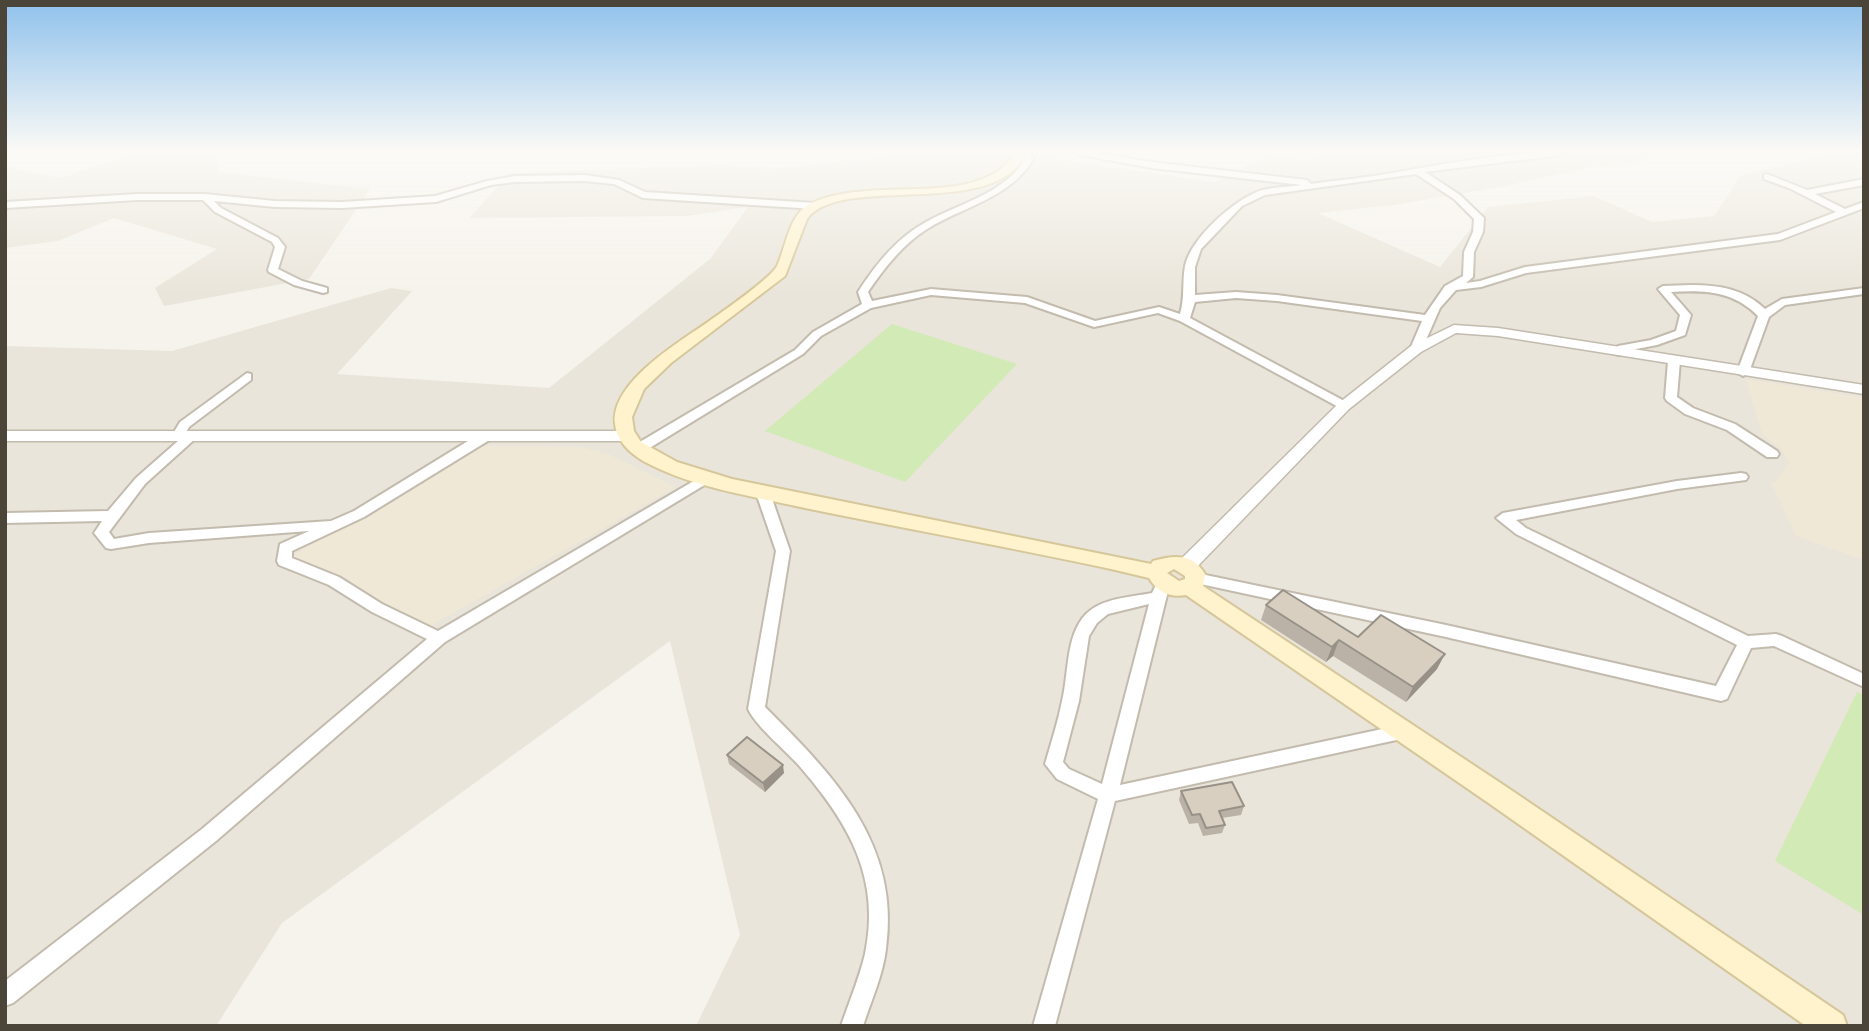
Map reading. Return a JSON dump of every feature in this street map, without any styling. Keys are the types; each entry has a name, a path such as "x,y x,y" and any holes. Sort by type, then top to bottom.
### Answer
{"main road":[{"path":"832,200 815,206 803,215 780,273 666,359 634,390 623,417 632,443 674,466 763,492 1100,559 1159,584 1178,589 1190,577 1402,732 1832,1026"}],"street":[{"path":"5,205 86,200"},
{"path":"208,200 218,210 275,240 280,247 273,270 299,283 323,290"},
{"path":"236,200 342,205 419,200"},
{"path":"723,200 815,206"},
{"path":"868,305 863,292 874,273 914,233 976,200"},
{"path":"1185,319 1190,299 1190,267 1196,248 1239,204 1247,200"},
{"path":"1416,349 1428,319 1449,288 1468,277 1469,252 1478,232 1479,218 1460,200"},
{"path":"1820,200 1843,212"},
{"path":"1449,288 1481,284 1525,270 1769,239 1864,205"},
{"path":"1619,352 1622,348 1653,344 1681,333 1686,314 1663,289 1730,291 1751,300 1764,315"},
{"path":"1744,372 1764,315 1782,302 1864,291"},
{"path":"5,436 486,436 632,443 799,352 817,334 868,305 930,292 1027,300 1094,324 1159,310 1185,319 1344,406"},
{"path":"1190,299 1236,295 1277,298 1428,319"},
{"path":"1190,577 1344,406 1416,349 1454,329 1498,331 1864,390"},
{"path":"1674,361 1671,398 1689,411 1731,427 1772,454"},
{"path":"247,377 184,425 183,437 111,516 101,533 111,544 149,538 335,525"},
{"path":"439,638 377,608 334,581 284,561 285,548 359,514 486,436"},
{"path":"1741,477 1677,485 1503,518 1521,531 1746,642 1776,640 1864,681"},
{"path":"5,995 209,835 439,638 709,478"},
{"path":"763,492 783,551 756,709 829,785 854,822 879,886 876,949 852,1026"},
{"path":"5,518 111,516"},
{"path":"1190,577 1447,631 1721,694 1746,642"},
{"path":"1044,1026 1108,795 1159,584"},
{"path":"1159,584 1103,610 1091,619 1081,635 1071,701 1054,764 1063,774 1108,795 1402,732"}],"shaded area":[{"path":"5,200 362,200 309,279 164,306 155,288 217,249 114,218 58,241 5,248"},
{"path":"485,200 1423,200 1318,213 1440,267 1488,207 1554,200 1603,200 1652,222 1714,216 1724,200 1864,200 1864,1026 696,1026 740,935 670,641 282,923 216,1026 5,1026 5,346 172,351 391,288 412,291 337,374 549,388 710,259 748,207 687,216 469,218"},
{"path":"1746,379 1864,398 1864,560 1796,536 1771,482 1775,482 1789,463 1783,451 1762,434"},
{"path":"473,446 581,447 608,454 676,487 430,626 291,557"}],"green space":[{"path":"892,324 1017,364 905,482 765,431"},
{"path":"1857,692 1864,695 1864,915 1775,861"}],"building":[{"path":"1283,590 1358,637 1381,615 1445,654 1413,687 1339,640 1332,647 1266,605"},
{"path":"747,737 783,765 763,783 727,755"},
{"path":"1232,782 1244,806 1219,811 1225,825 1206,828 1200,814 1192,815 1181,791"}]}
